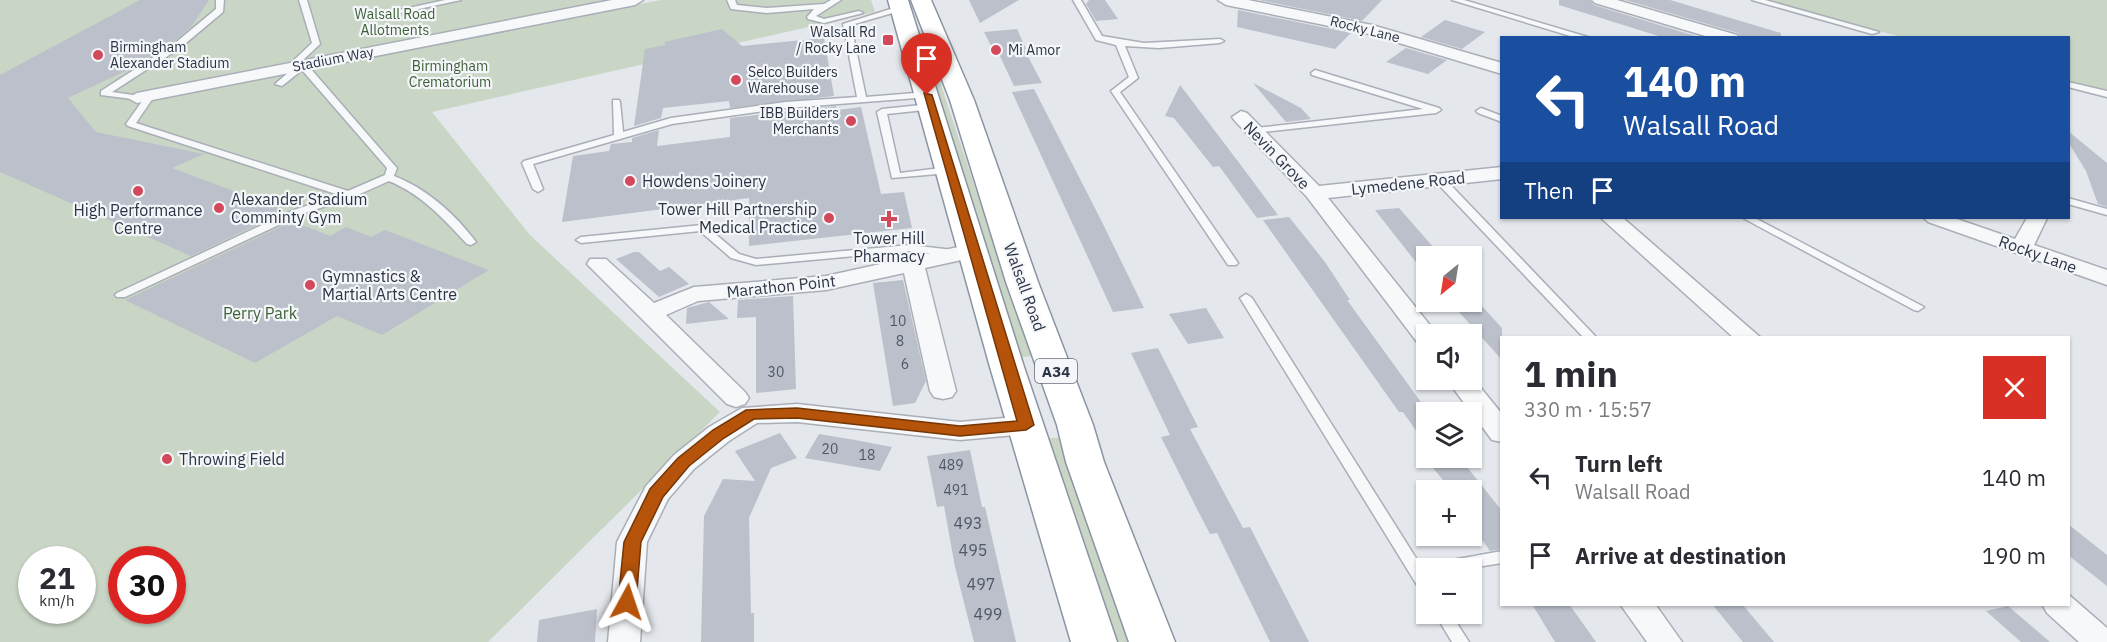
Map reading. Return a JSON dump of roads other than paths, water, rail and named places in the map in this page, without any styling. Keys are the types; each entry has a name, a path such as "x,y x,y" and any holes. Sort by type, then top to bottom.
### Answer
{"highway":[{"name":"A34","path":"905,3 949,170 966,254 1026,425 1094,642"},
{"name":"Walsall Road","path":"905,3 962,100 1022,282 1075,425 1085,462 1152,642"}],"street":[{"name":"Stadium Way","path":"144,97 635,0"},
{"name":"Rocky Lane","path":"1226,0 1372,30 1500,68"},
{"path":"1600,0 1724,36"},
{"name":"Nevin Grove","path":"1240,117 1314,193 1416,324"},
{"name":"Lymedene Road","path":"1314,193 1500,173"},
{"path":"1612,219 1747,336"},
{"name":"Rocky Lane","path":"1938,219 2107,278"},
{"path":"2022,247 2036,219"},
{"name":"Marathon Point","path":"651,313 694,294 826,283 966,254"},
{"path":"598,264 736,398"},
{"path":"913,266 943,391"},
{"path":"1468,390 1500,430"},
{"path":"624,642 632,542 656,494 684,462 718,434 751,414 797,413 960,431 1026,425"},
{"path":"1638,606 1666,642"},
{"path":"2060,606 2101,642"}],"lane":[{"path":"220,0 220,10 177,46 104,93 144,97 131,124 349,195"},
{"path":"303,0 316,44 298,60 392,168 389,177"},
{"path":"381,15 457,0"},
{"path":"731,0 734,7 750,11 827,6"},
{"path":"837,0 816,11 812,16 824,21 905,3"},
{"path":"1077,0 1099,38 1120,44 1150,47 1221,41"},
{"path":"1456,0 1580,36"},
{"path":"1756,0 1875,32"},
{"path":"861,100 847,24 905,3"},
{"path":"1120,44 1134,78 1115,91 1232,263"},
{"path":"279,84 302,65"},
{"path":"1256,131 1436,110 1315,73"},
{"path":"2070,85 2107,94"},
{"path":"538,189 527,163 671,121 861,100 929,101"},
{"path":"929,101 882,112 896,176 949,170"},
{"path":"616,102 619,135"},
{"path":"1481,111 1500,118"},
{"path":"120,295 298,212 349,195 389,177 406,183 429,199 471,242"},
{"path":"1440,180 1589,336"},
{"path":"2070,202 2107,212"},
{"path":"321,204 333,212"},
{"path":"1750,219 1918,307"},
{"path":"581,240 702,228 735,256 756,262 910,248 966,254"},
{"path":"1246,298 1416,564"},
{"path":"1482,561 1500,557"},
{"path":"1449,624 1461,642"}],"place":[{"name":"Walsall Rd / Rocky Lane","path":"888,40"},
{"name":"Mi Amor","path":"996,50"},
{"name":"Birmingham Alexander Stadium","path":"98,55"},
{"name":"Selco Builders Warehouse","path":"736,80"},
{"name":"IBB Builders Merchants","path":"851,121"},
{"name":"Howdens Joinery","path":"630,181"},
{"name":"High Performance Centre","path":"138,191"},
{"name":"Alexander Stadium Comminty Gym","path":"219,208"},
{"name":"Tower Hill Partnership Medical Practice","path":"829,218"},
{"name":"Tower Hill Pharmacy","path":"889,219"},
{"name":"Gymnastics & Martial Arts Centre","path":"310,285"},
{"name":"Throwing Field","path":"167,459"}],"park label":[{"name":"Walsall Road Allotments","path":"395,22"},
{"name":"Birmingham Crematorium","path":"450,74"},
{"name":"Perry Park","path":"260,313"}]}
